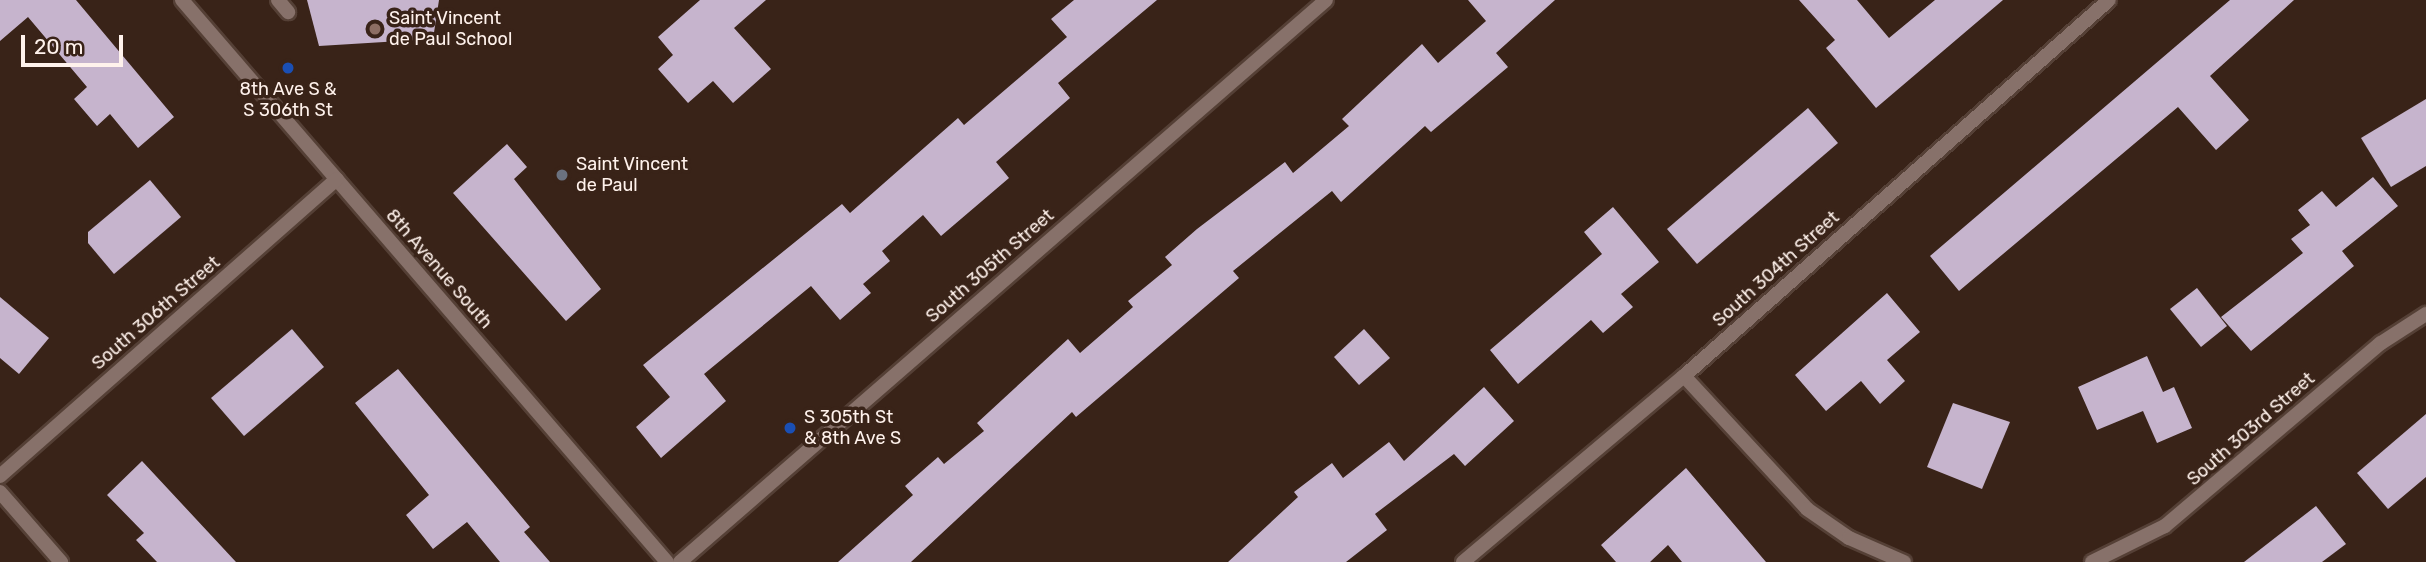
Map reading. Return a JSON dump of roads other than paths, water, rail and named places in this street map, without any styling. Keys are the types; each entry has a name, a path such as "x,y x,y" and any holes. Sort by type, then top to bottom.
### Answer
{"street":[{"name":"8th Avenue South","path":"182,0 667,562"},
{"name":"South 305th Street","path":"680,562 1326,0"},
{"name":"South 304th Street","path":"1463,562 1684,376 2109,0"},
{"name":"South 306th Street","path":"0,476 337,179"},
{"name":"South 303rd Street","path":"2092,562 2165,526 2381,343 2426,314"},
{"path":"1684,376 1807,509 1859,543 1904,562"},
{"path":"0,492 61,562"}],"place":[{"name":"Saint Vincent de Paul School","path":"375,29"},
{"name":"8th Ave S & S 306th St","path":"288,68"},
{"name":"Saint Vincent de Paul","path":"562,175"},
{"name":"S 305th St & 8th Ave S","path":"790,428"}]}
